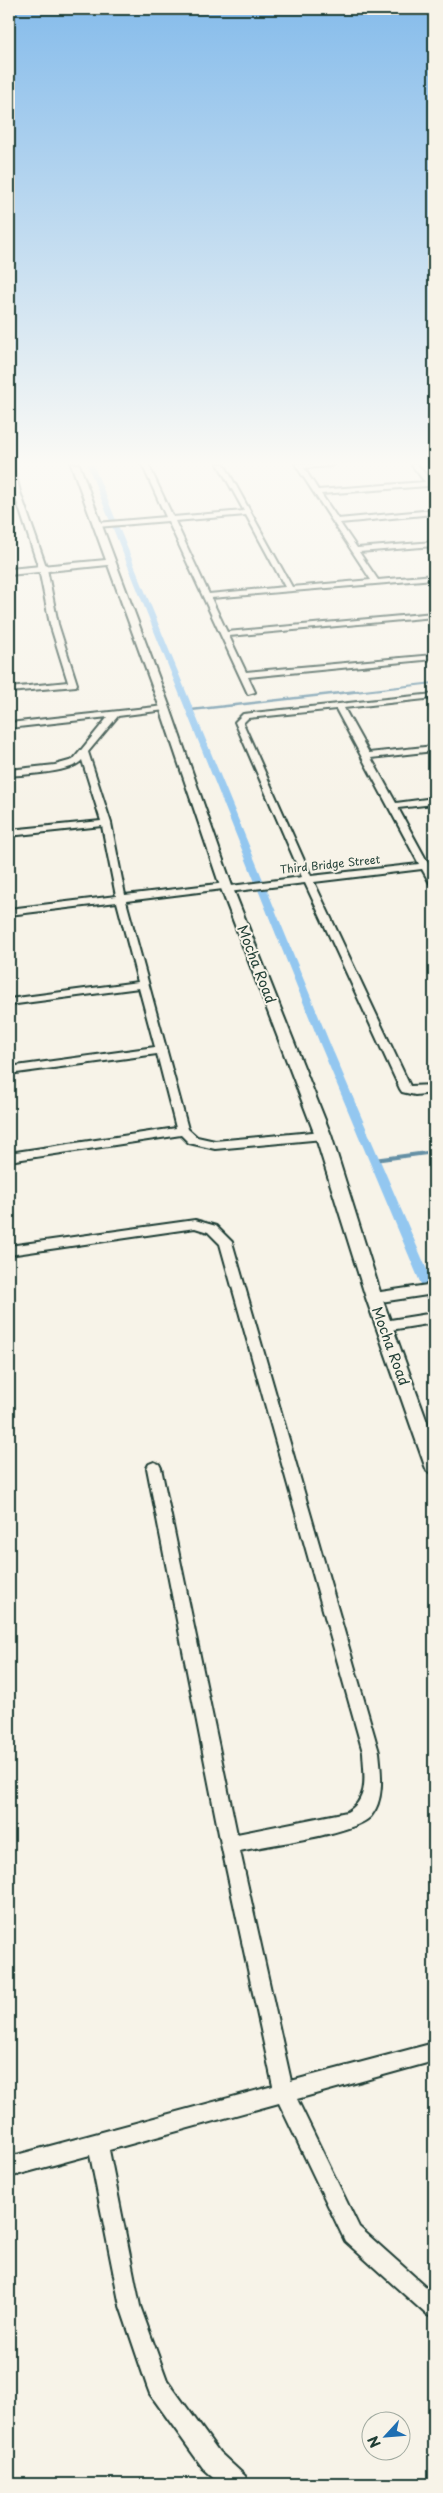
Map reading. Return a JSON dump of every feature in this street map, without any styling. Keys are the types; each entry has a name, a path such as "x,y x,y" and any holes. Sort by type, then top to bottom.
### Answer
{"street":[{"path":"9,690 73,684 54,624 47,580"},
{"name":"Mocha Road","path":"117,580 165,708 227,887 323,1135 374,1298 434,1466"},
{"path":"201,580 251,692"},
{"path":"285,580 290,590"},
{"path":"209,596 395,580"},
{"path":"225,634 434,615"},
{"path":"244,675 434,657"},
{"path":"434,696 246,716 239,722 308,880 406,1089 416,1091 434,1089"},
{"path":"339,706 365,756 430,866 434,883"},
{"path":"9,725 165,708"},
{"path":"9,773 65,767 76,762 114,714"},
{"path":"365,756 434,748"},
{"path":"84,754 106,823 121,898 183,1130 193,1140 215,1145 323,1135"},
{"path":"394,806 434,801"},
{"path":"9,833 106,823"},
{"name":"Third Bridge Street","path":"9,912 121,898 430,866"},
{"path":"9,1002 144,984"},
{"path":"9,1071 161,1050"},
{"path":"9,1157 183,1130"},
{"path":"9,1251 195,1224 212,1228 226,1242 371,1752 372,1773 370,1799 364,1810 350,1820 230,1844"},
{"path":"374,1298 434,1289"},
{"path":"384,1326 434,1318"},
{"path":"154,1468 230,1844 284,2092 352,2234 434,2308"},
{"path":"9,2168 434,2052"},
{"path":"98,2143 130,2306 158,2386 211,2460 237,2484"}],"waterway":[{"path":"137,580 325,1044 434,1301"},
{"path":"346,693 434,683"},
{"path":"191,710 358,691"},
{"path":"374,1160 434,1152"}]}
